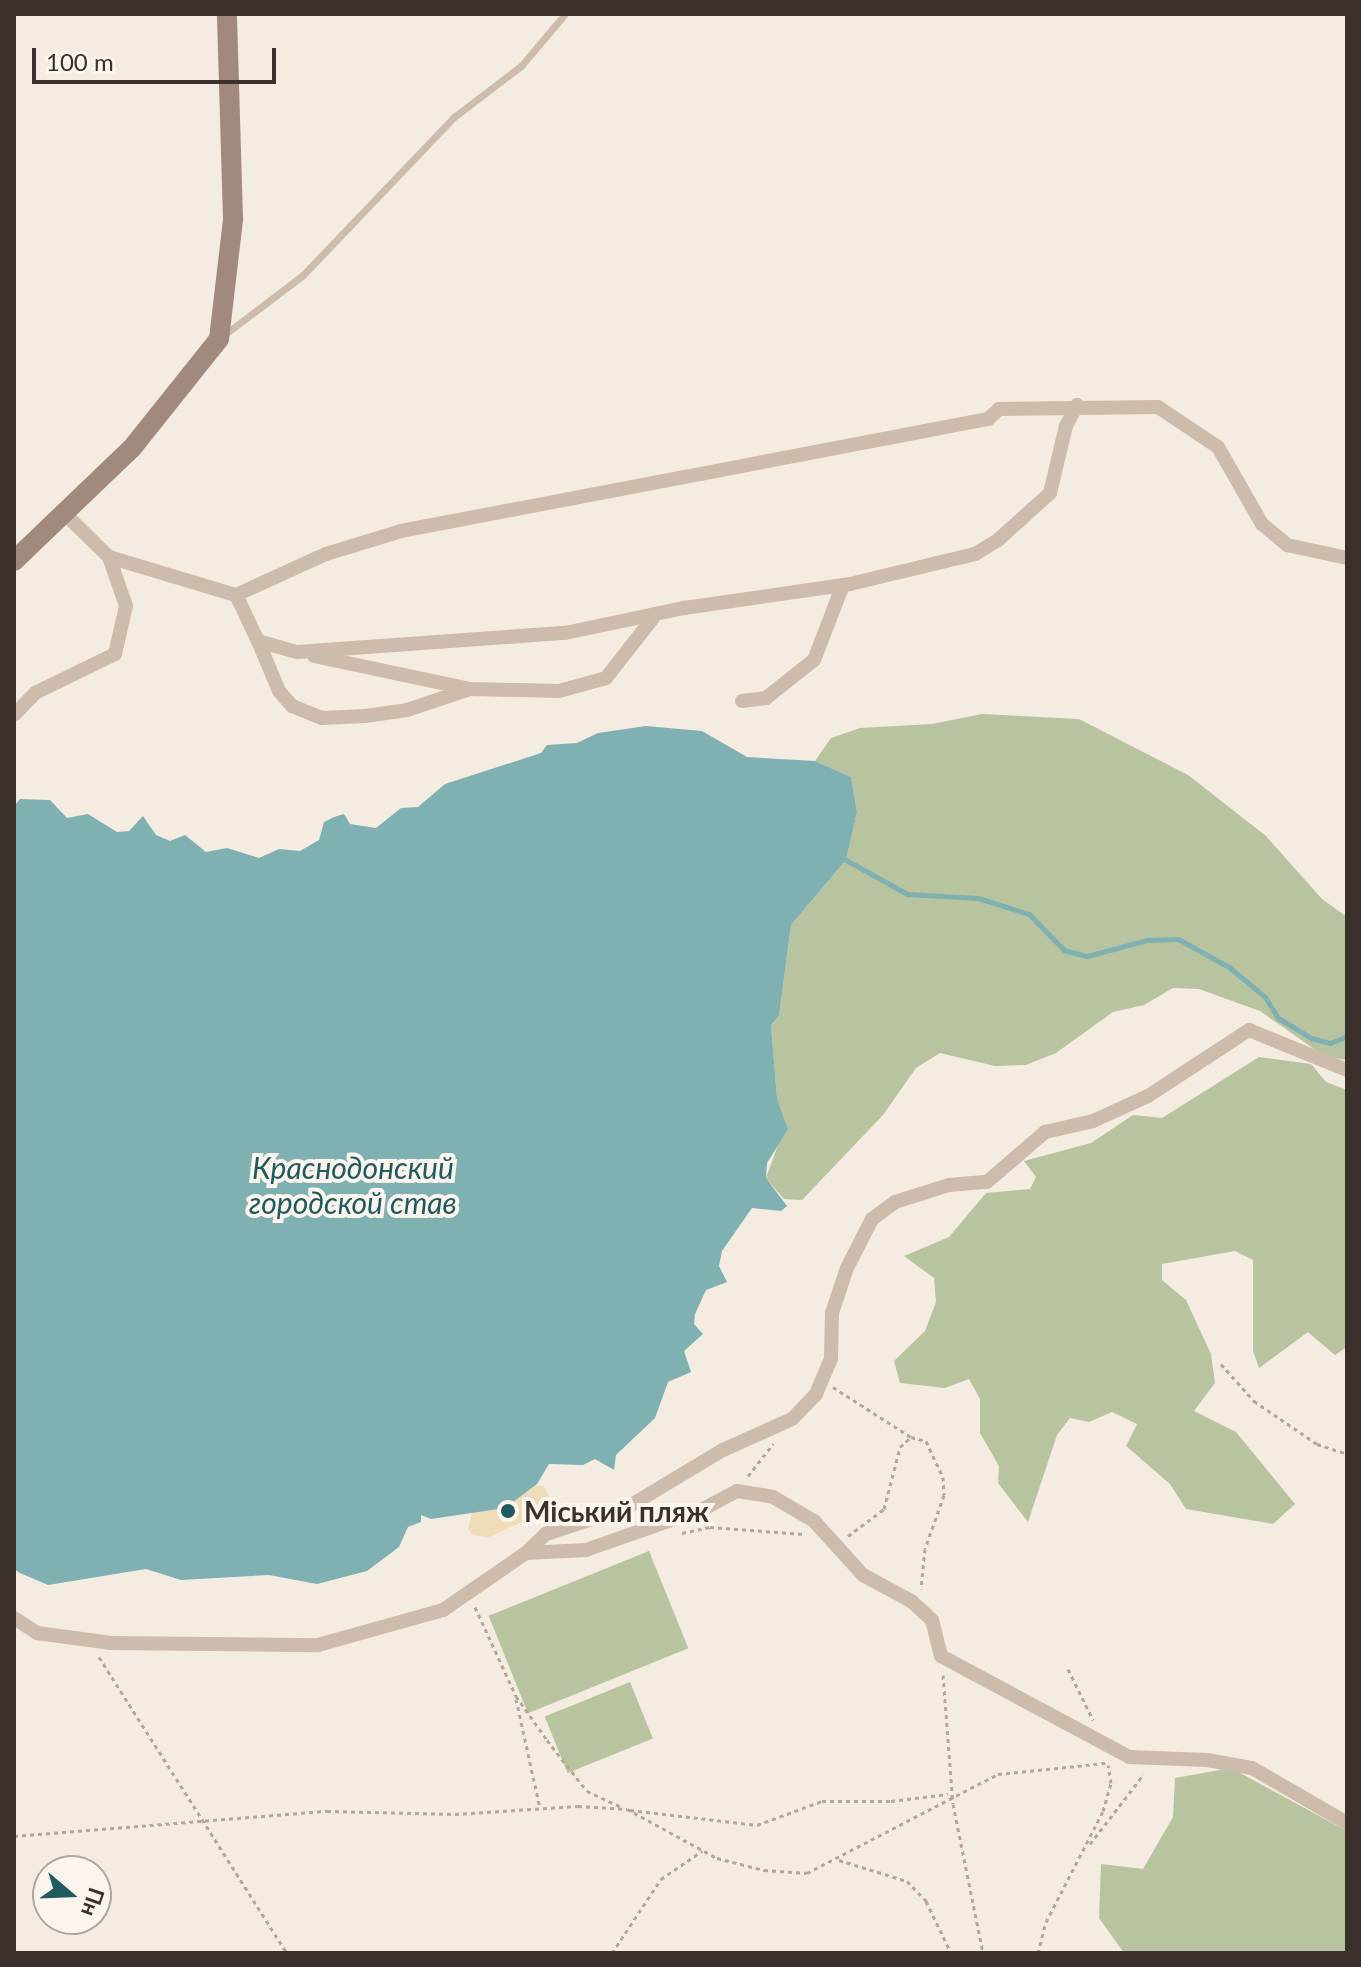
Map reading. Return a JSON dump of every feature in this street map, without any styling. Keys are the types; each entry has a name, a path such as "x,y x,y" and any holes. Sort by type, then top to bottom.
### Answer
{"main road":[{"path":"14,561 132,448 219,339 233,219 227,14"}],"street":[{"path":"109,557 236,595 326,554 401,531 988,419 999,409 1077,405 1158,407 1186,422 1218,447 1262,524 1287,545 1347,558"},
{"path":"297,652 565,633 653,618 684,608 843,585 975,554 998,540 1050,493 1066,426 1077,405"},
{"path":"14,715 35,693 115,654 126,606 109,557 63,512"},
{"path":"742,701 766,698 814,660 843,585"},
{"path":"236,595 279,691 292,706 322,718 407,710 470,689"},
{"path":"258,641 470,689 559,691 606,678 653,618"},
{"path":"14,1618 37,1633 88,1640 318,1645 443,1610 526,1553 546,1534 628,1507 723,1450 792,1419 816,1394 831,1358 832,1313 847,1268 872,1219 895,1202 949,1185 987,1182 1045,1132 1093,1121 1148,1096 1249,1030 1347,1070"},
{"path":"526,1553 586,1550 650,1529 737,1491 773,1497 814,1521 863,1575 911,1601 932,1620 941,1656 1129,1757 1207,1760 1252,1768 1347,1823"}],"lane":[{"path":"219,339 303,275 454,117 521,66 565,14"}],"path":[{"path":"1221,1364 1254,1401 1317,1444 1347,1454"},
{"path":"822,1379 911,1437 926,1441 936,1459 944,1495 925,1549 921,1592"},
{"path":"650,1529 692,1534 714,1527 849,1536 884,1509 900,1447 911,1437"},
{"path":"714,1527 774,1443"},
{"path":"469,1594 516,1696 587,1791 627,1809 702,1851 764,1870 807,1873 839,1860 952,1793 998,1774 1129,1757"},
{"path":"88,1640 287,1953"},
{"path":"941,1656 952,1793 983,1953"},
{"path":"1038,1953 1046,1922 1084,1852 1111,1783 1101,1741 1068,1669"},
{"path":"516,1696 540,1808"},
{"path":"1084,1852 1151,1760"},
{"path":"14,1836 201,1818 540,1808 627,1809 757,1825 822,1801 891,1801 952,1793"},
{"path":"612,1953 661,1879 702,1851"},
{"path":"839,1860 872,1866 907,1881 926,1901 951,1953"}],"green space":[{"path":"982,714 1079,719 1188,775 1266,836 1322,899 1347,917 1347,1060 1324,1056 1260,1011 1199,989 1173,988 1144,1005 1113,1012 1056,1053 1026,1065 995,1066 940,1053 916,1068 883,1115 802,1200 784,1199 766,1178 786,1123 777,1098 771,1025 779,1016 791,925 846,860 857,812 851,777 815,761 831,738 860,728 932,724"},
{"path":"1259,1057 1311,1064 1326,1082 1347,1090 1347,1347 1335,1355 1308,1332 1259,1368 1253,1351 1253,1260 1235,1251 1162,1264 1162,1280 1186,1300 1211,1354 1215,1383 1194,1411 1236,1432 1295,1504 1273,1524 1186,1509 1170,1484 1126,1446 1137,1424 1112,1412 1089,1422 1070,1418 1057,1435 1028,1522 998,1483 999,1466 980,1433 980,1399 969,1379 945,1388 900,1383 894,1361 925,1331 936,1302 934,1278 904,1256 949,1237 986,1193 1030,1189 1036,1177 1024,1161 1091,1143 1133,1115 1162,1118"},
{"path":"649,1551 688,1648 528,1713 489,1616"},
{"path":"630,1682 653,1739 568,1773 545,1716"},
{"path":"1231,1768 1347,1831 1347,1953 1124,1953 1099,1918 1101,1864 1143,1869 1173,1817 1175,1778"}],"sand":[{"name":"Міський пляж","path":"533,1485 544,1486 550,1499 534,1517 489,1537 473,1535 468,1529 472,1512 505,1508"}],"water":[{"name":"Краснодонский городской став","path":"646,726 702,731 747,757 815,761 851,777 857,812 846,860 791,925 779,1016 771,1025 777,1098 788,1129 767,1163 766,1178 787,1206 781,1211 752,1208 722,1251 719,1266 727,1282 706,1290 695,1314 694,1324 703,1334 684,1351 691,1372 668,1382 655,1418 616,1455 614,1470 595,1459 583,1465 549,1464 537,1484 505,1508 431,1519 421,1515 421,1522 408,1527 399,1547 367,1571 317,1584 269,1575 181,1580 146,1569 48,1585 14,1569 14,806 20,799 50,800 67,818 88,814 117,832 129,831 143,816 156,835 170,841 185,835 206,852 227,848 259,858 279,849 300,851 319,840 324,822 334,817 344,814 350,824 376,828 401,808 418,807 445,784 541,753 547,745 577,743 598,733"}],"waterway":[{"path":"846,860 907,894 978,898 1029,914 1064,950 1087,956 1147,940 1178,939 1229,967 1265,997 1278,1018 1311,1038 1330,1043 1347,1036"}],"place":[{"name":"Міський пляж","path":"508,1511"}]}
